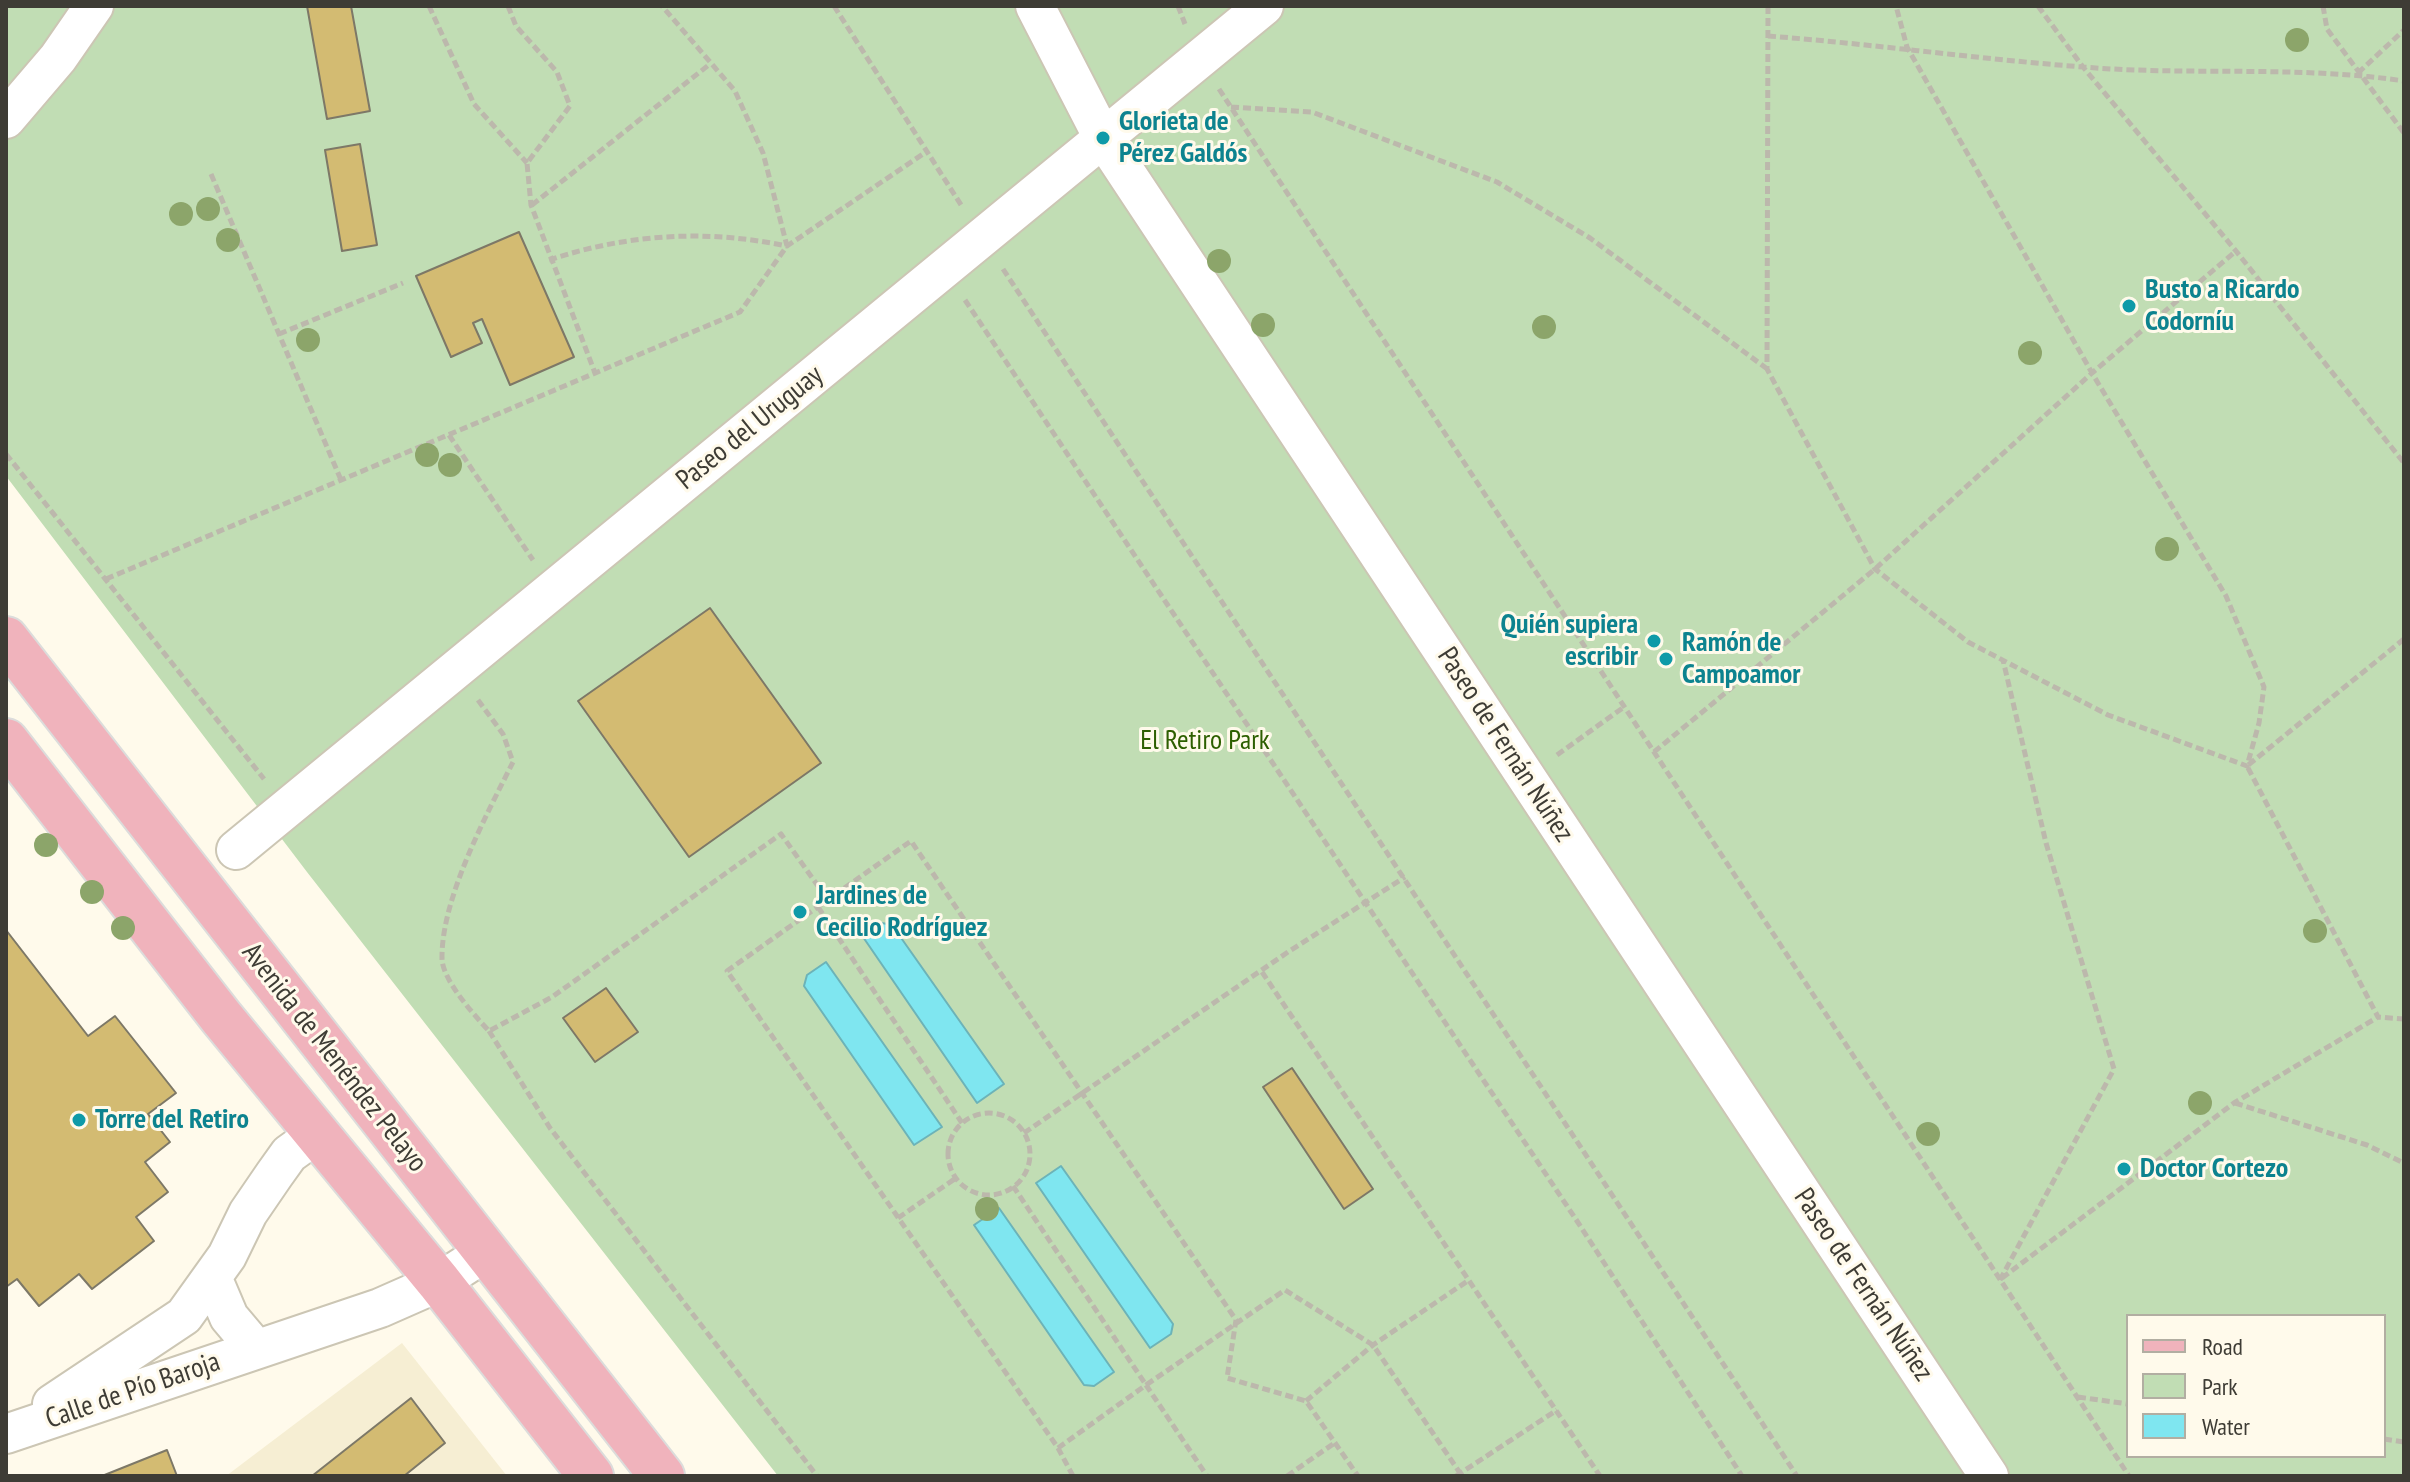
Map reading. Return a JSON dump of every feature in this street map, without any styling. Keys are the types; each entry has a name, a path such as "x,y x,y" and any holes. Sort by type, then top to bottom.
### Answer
{"main road":[{"name":"Avenida de Menéndez Pelayo","path":"6,639 662,1476"},
{"name":"Avenida de Menéndez Pelayo","path":"6,741 221,1017 439,1282 591,1476"}],"street":[{"path":"6,119 58,58 94,6"},
{"name":"Paseo de Fernán Núñez","path":"1035,6 1103,138 1989,1476"},
{"name":"Paseo del Uruguay","path":"236,850 1264,6"},
{"name":"Calle de Pío Baroja","path":"8,1433 184,1316 289,1154 318,1133"},
{"name":"Calle de Pío Baroja","path":"8,1433 380,1308 439,1282 486,1252"},
{"name":"Calle de Pío Baroja","path":"212,1277 229,1317 256,1349"}],"path":[{"path":"429,6 474,104 527,163 531,205 549,260 595,373"},
{"path":"508,6 524,37 557,72 570,106 527,163"},
{"path":"662,6 735,91 763,153 787,246"},
{"path":"834,6 982,238 1797,1476"},
{"path":"1767,369 1768,6"},
{"path":"1896,6 1907,47 2092,373 2226,596 2264,687 2259,723 2247,766"},
{"path":"2038,6 2083,67 2236,251 2404,463"},
{"path":"2323,6 2327,29 2357,74 2404,133"},
{"path":"2357,74 2404,30"},
{"path":"1768,36 1907,47 2083,67 2357,74 2404,81"},
{"path":"1199,59 2129,1476"},
{"path":"531,205 710,64"},
{"path":"1230,107 1312,112 1497,182 1590,238 1767,369 1875,569 1968,642 2108,715 2247,766 2378,1017"},
{"path":"106,579 740,312 787,246 926,152"},
{"path":"211,174 341,480"},
{"path":"549,260 591,246 646,237 705,234 787,246"},
{"path":"1654,752 1875,569 2092,373 2236,251"},
{"path":"944,269 1742,1476"},
{"path":"279,334 403,283"},
{"path":"449,435 553,590"},
{"path":"6,454 287,808"},
{"path":"2247,766 2404,639"},
{"path":"2000,1280 2114,1069 2046,843 2002,660"},
{"path":"457,669 503,734 513,762 477,833 453,895 442,962 466,1007 489,1031 550,1128 817,1476"},
{"path":"1526,777 1624,707"},
{"path":"489,1031 552,997 781,834 828,900"},
{"path":"1073,1476 1058,1448 727,971 911,841 1080,1095 1236,1320 1227,1378 1306,1401 1358,1476"},
{"path":"1024,1133 1405,877"},
{"path":"818,907 962,1123"},
{"path":"1262,972 1600,1476"},
{"path":"2000,1280 2234,1103 2378,1017 2404,1019"},
{"path":"2234,1103 2367,1145 2404,1163"},
{"path":"986,1113 999,1114 1011,1119 1024,1133 1029,1152 1028,1165 1013,1186 987,1194 973,1191 956,1178 948,1159 948,1145 962,1123 986,1113"},
{"path":"898,1218 956,1178"},
{"path":"1013,1186 1207,1476"},
{"path":"1306,1401 1373,1345 1469,1280"},
{"path":"1058,1448 1236,1320 1285,1290 1373,1345 1458,1475 1557,1410"},
{"path":"2078,1397 2126,1404"},
{"path":"1287,1476 1336,1442"}],"shaded area":[{"path":"402,1343 507,1476 226,1476"}],"green space":[{"name":"El Retiro Park","path":"6,6 2404,6 2404,1476 778,1476 307,872 6,476"}],"water":[{"path":"882,923 892,925 1004,1084 977,1103 863,937"},
{"path":"826,962 942,1127 914,1145 804,986 807,975"},
{"path":"1061,1166 1173,1324 1171,1334 1150,1348 1036,1183"},
{"path":"999,1208 1114,1372 1094,1386 1084,1385 974,1225"}],"building":[{"path":"307,6 351,6 370,111 327,119"},
{"path":"360,144 377,245 342,251 325,150"},
{"path":"519,232 574,357 510,385 482,319 473,323 482,343 451,357 416,276"},
{"path":"710,608 821,763 689,857 578,701"},
{"name":"Torre del Retiro","path":"6,930 88,1036 115,1016 176,1093 148,1114 170,1142 145,1162 168,1192 136,1217 154,1241 92,1289 79,1274 39,1306 17,1279 6,1287"},
{"path":"606,988 638,1032 595,1062 563,1018"},
{"path":"1292,1068 1373,1189 1344,1209 1263,1087"},
{"path":"411,1398 445,1443 404,1476 312,1476"},
{"path":"167,1450 177,1476 102,1476"}],"place":[{"name":"Glorieta de Pérez Galdós","path":"1103,138"},
{"name":"Busto a Ricardo Codorníu","path":"2129,306"},
{"name":"Quién supiera escribir","path":"1654,641"},
{"name":"Ramón de Campoamor","path":"1666,659"},
{"name":"Jardines de Cecilio Rodríguez","path":"800,912"},
{"name":"Torre del Retiro","path":"79,1120"},
{"name":"Doctor Cortezo","path":"2124,1169"}]}
